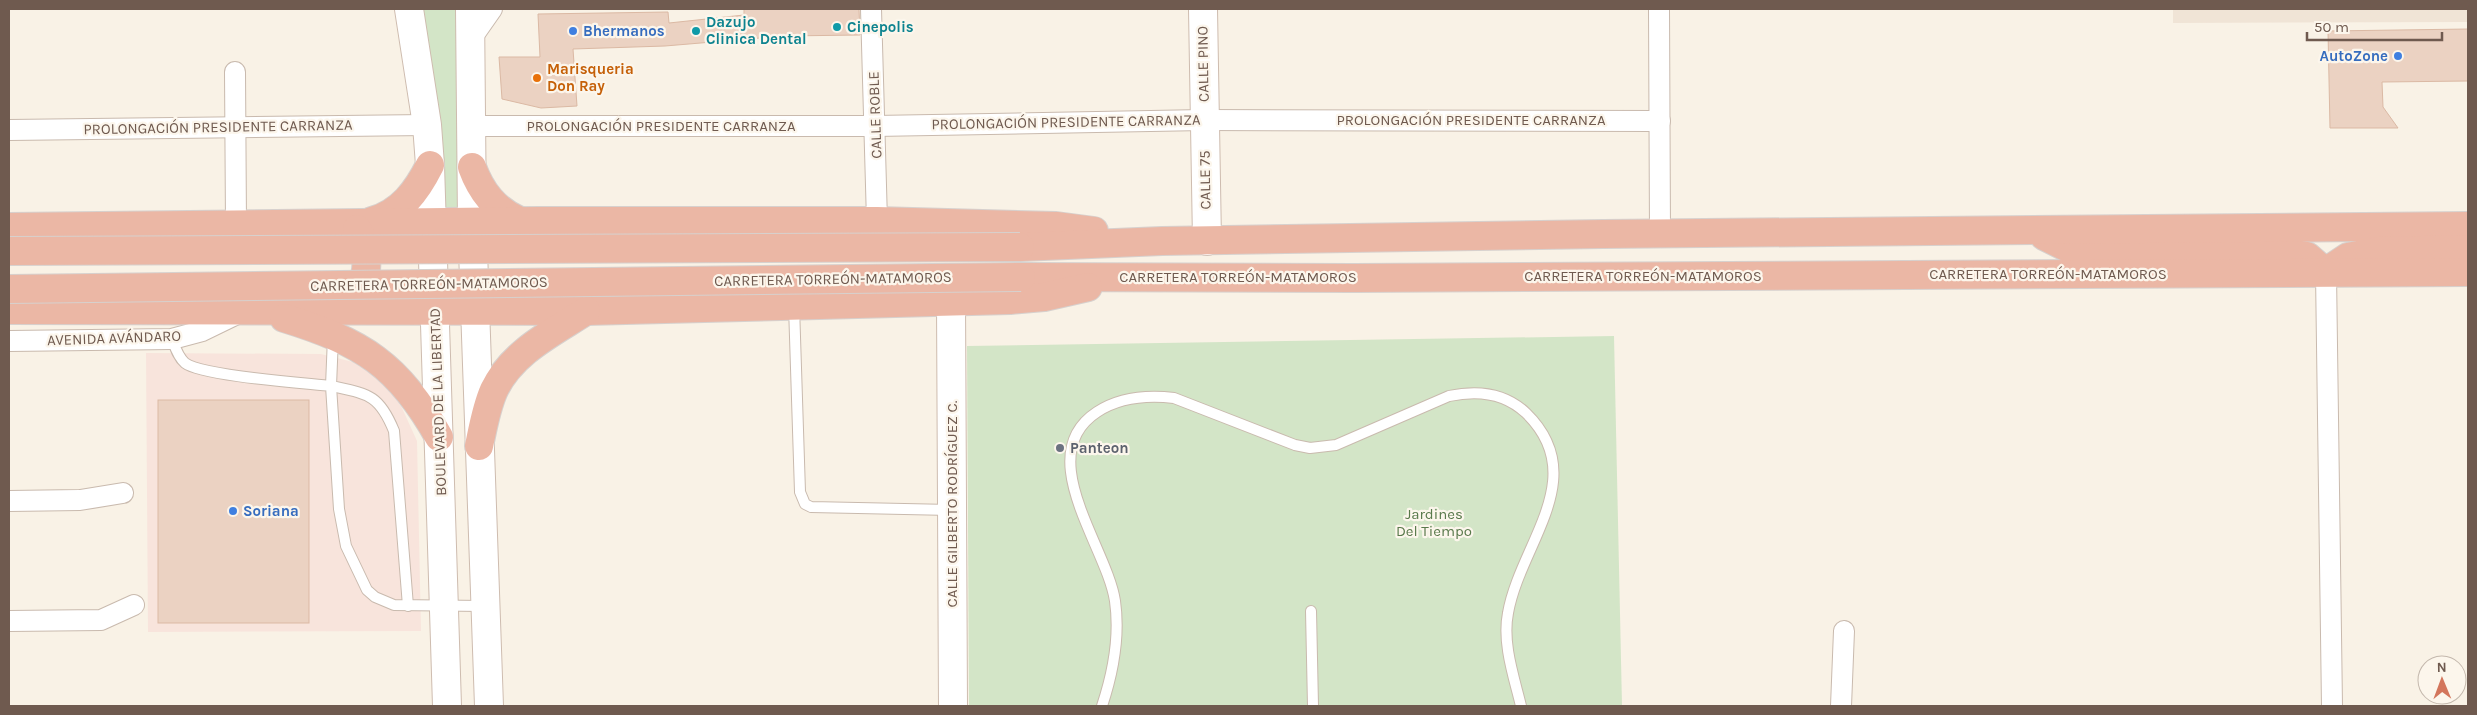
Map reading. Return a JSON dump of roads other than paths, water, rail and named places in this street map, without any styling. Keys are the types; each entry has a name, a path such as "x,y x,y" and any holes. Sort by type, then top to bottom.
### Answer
{"highway":[{"path":"361,222 386,216 406,201 417,189 430,165"},
{"path":"472,167 480,187 493,204 531,221 536,234 535,263 545,289 575,311"},
{"path":"9,227 361,222 877,221 1056,226 1162,242"},
{"path":"338,322 362,286 366,270 366,253 361,222"},
{"path":"9,251 1020,247 1207,241 1660,234 2468,226"},
{"path":"2033,230 2068,248 2110,253 2276,251 2306,256 2326,273 2348,257 2378,251 2468,249"},
{"name":"CARRETERA TORREÓN-MATAMOROS","path":"9,289 1021,277 1354,278 2468,272"},
{"path":"9,310 251,310 338,322 434,310 575,311 1044,298 1127,277"},
{"path":"479,446 492,397 508,368 521,354 575,311"},
{"path":"338,322 360,348 395,376 424,410 439,437"}],"street":[{"name":"BOULEVARD DE LA LIBERTAD","path":"408,9 427,125 430,165 446,606 447,706"},
{"path":"470,9 472,222 477,310 479,446 489,706"},
{"path":"470,39 492,9"},
{"name":"CALLE ROBLE","path":"872,9 877,221"},
{"name":"CALLE PINO","path":"1203,9 1204,120"},
{"path":"1659,9 1660,234"},
{"path":"235,72 236,225"},
{"name":"PROLONGACIÓN PRESIDENTE CARRANZA","path":"471,126 875,126 1204,120 1660,121"},
{"name":"CALLE 75","path":"1204,120 1207,241"},
{"name":"PROLONGACIÓN PRESIDENTE CARRANZA","path":"9,130 427,125"},
{"path":"2326,273 2332,706"},
{"name":"CALLE GILBERTO RODRÍGUEZ C.","path":"951,302 953,706"},
{"name":"AVENIDA AVÁNDARO","path":"9,341 172,339 202,331 251,310"},
{"path":"9,501 80,500 123,493"},
{"path":"9,621 101,620 134,605"},
{"path":"1841,706 1844,631"}],"lane":[{"path":"794,305 800,492 806,504 811,506 952,510"},
{"path":"338,322 331,386 339,509 346,546 367,590 384,602 408,606 485,606"},
{"path":"172,339 185,363 195,368 331,386 362,393 378,401 387,414 394,431 408,606"},
{"path":"1102,706 1115,652 1117,624 1115,599 1097,546 1078,506 1072,486 1071,467 1073,445 1083,424 1090,416 1119,401 1155,396 1174,398 1295,445 1310,448 1336,445 1449,396 1466,392 1482,392 1499,396 1520,407 1537,424 1549,443 1555,471 1552,494 1512,596 1507,614 1506,637 1521,706"},
{"path":"1311,611 1313,706"}],"place":[{"name":"Cinepolis","path":"837,27"},
{"name":"Bhermanos","path":"573,31"},
{"name":"Dazujo Clinica Dental","path":"696,31"},
{"name":"AutoZone","path":"2398,56"},
{"name":"Marisqueria Don Ray","path":"537,78"},
{"name":"Panteon","path":"1060,448"},
{"name":"Soriana","path":"233,511"}],"park label":[{"name":"Jardines Del Tiempo","path":"1434,522"}]}
